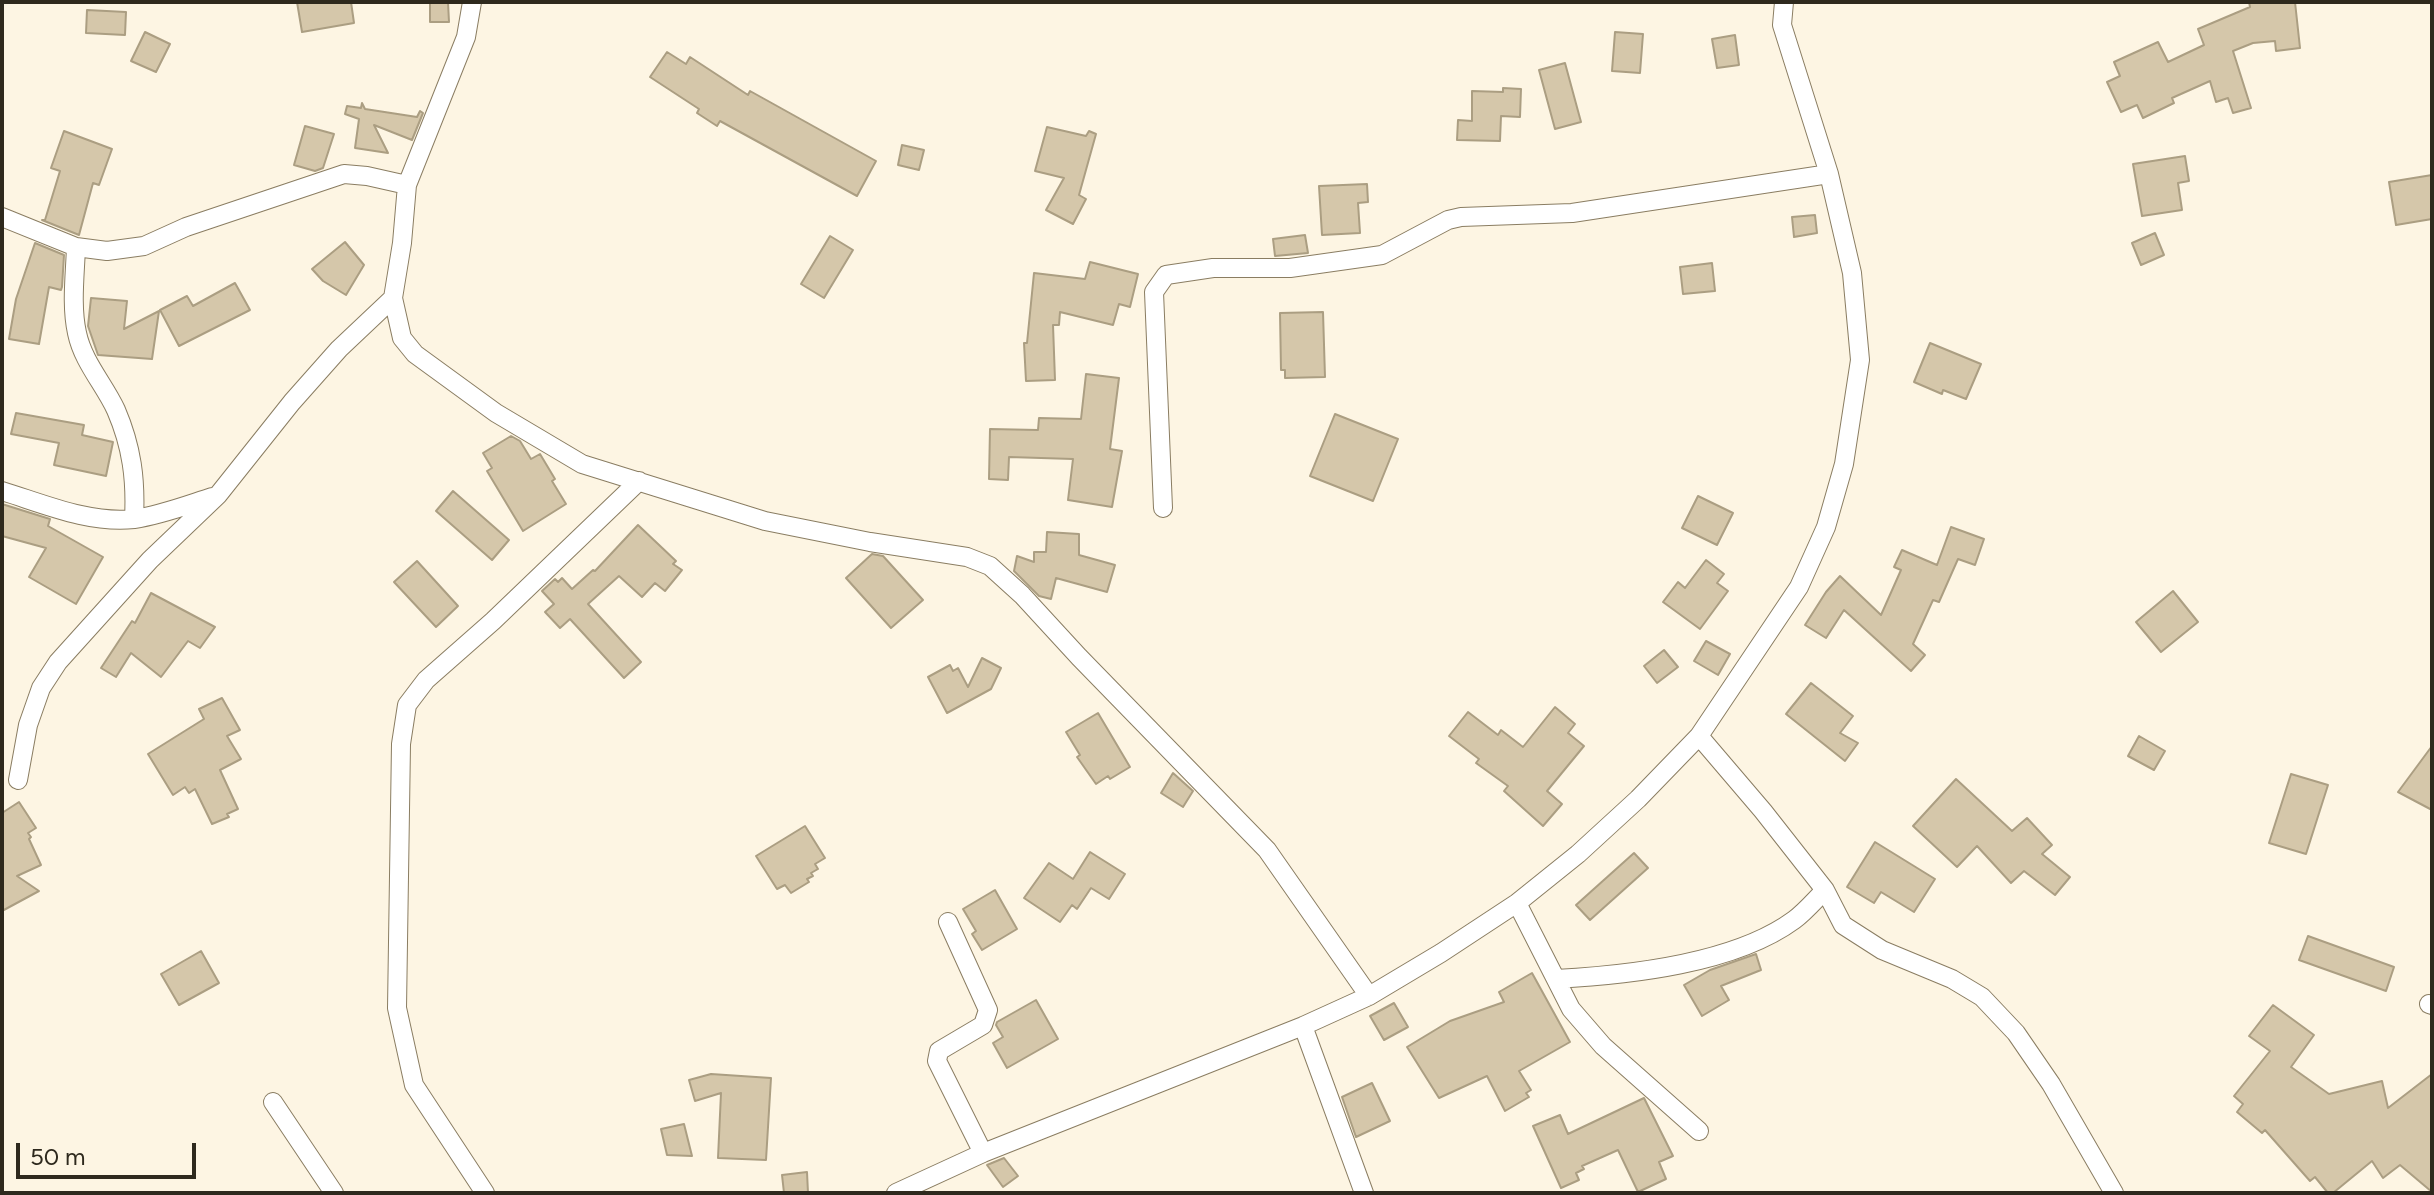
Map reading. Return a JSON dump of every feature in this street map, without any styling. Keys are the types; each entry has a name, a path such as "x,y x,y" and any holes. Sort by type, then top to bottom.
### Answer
{"street":[{"path":"472,2 466,37 407,185 393,298 402,338 415,354 496,413 582,464 765,521 967,557 990,566 1022,595 1267,850 1369,996"},
{"path":"896,1193 983,1153 1303,1026 1369,996 1517,903 1578,854 1638,799 1699,736 1799,587 1826,527 1844,464 1860,360 1852,273 1829,174 1782,25 1784,2"},
{"path":"2,217 76,247 107,251 144,246 186,227 344,174 407,185"},
{"path":"1163,508 1154,292 1166,275 1213,268 1290,268 1382,255 1448,220 1461,217 1572,213 1829,174"},
{"path":"76,247 74,307 77,335 88,363 115,410 127,443 136,481 134,519"},
{"path":"18,780 28,725 41,688 58,662 150,560 218,495 339,349 393,298"},
{"path":"485,1193 414,1085 397,1008 401,744 407,705 426,680 493,621 639,481"},
{"path":"2,491 105,519 134,519 218,495"},
{"path":"1699,736 1825,890 1843,925 1882,950 1952,979 1982,997 2016,1033 2051,1084 2114,1193"},
{"path":"1556,979 1612,976 1684,963 1740,947 1795,920 1825,890"},
{"path":"1517,903 1571,1009 1603,1046 1699,1131"},
{"path":"948,922 988,1010 983,1025 939,1051 937,1061 983,1153"},
{"path":"1303,1026 1364,1193"},
{"path":"273,1102 334,1193"}],"building":[{"path":"297,2 351,2 354,23 302,32"},
{"path":"430,2 448,2 449,22 430,22"},
{"path":"2249,2 2295,2 2300,48 2276,51 2275,41 2253,43 2233,51 2251,108 2233,113 2228,98 2216,102 2210,81 2172,98 2174,103 2143,118 2137,105 2121,112 2107,82 2120,76 2114,62 2158,42 2168,62 2204,45 2198,29 2250,7"},
{"path":"87,10 126,12 125,35 86,33"},
{"path":"145,32 170,44 156,72 131,61"},
{"path":"1615,32 1643,34 1640,73 1612,71"},
{"path":"1735,35 1739,65 1717,68 1712,39"},
{"path":"667,52 686,64 690,57 748,95 750,91 876,161 857,196 720,121 717,126 697,113 699,109 650,77"},
{"path":"1565,63 1581,122 1555,129 1539,70"},
{"path":"1503,88 1521,89 1520,117 1501,116 1500,141 1457,140 1458,120 1472,121 1472,91 1503,92"},
{"path":"362,103 365,109 417,117 420,111 423,113 412,140 374,125 388,153 355,148 359,119 345,114 347,106 361,108"},
{"path":"305,126 334,134 323,168 315,171 294,165"},
{"path":"1047,127 1086,136 1089,131 1096,134 1079,195 1086,199 1073,224 1046,210 1064,178 1035,171"},
{"path":"64,131 112,149 99,185 93,183 79,235 42,220 45,220 60,171 51,168"},
{"path":"902,145 924,150 919,170 898,165"},
{"path":"2185,156 2189,181 2178,183 2182,210 2142,216 2133,164"},
{"path":"2432,175 2432,219 2396,225 2389,182"},
{"path":"1367,184 1368,202 1358,203 1360,233 1322,235 1319,186"},
{"path":"1815,215 1817,233 1794,237 1792,217"},
{"path":"2155,233 2164,255 2141,265 2132,243"},
{"path":"1305,235 1308,253 1275,256 1273,239"},
{"path":"830,236 853,250 824,298 801,284"},
{"path":"345,242 364,265 346,295 323,281 312,269"},
{"path":"35,243 64,255 62,287 61,290 49,287 39,344 9,339 16,299"},
{"path":"1090,262 1138,274 1130,307 1119,304 1113,325 1060,312 1059,325 1053,325 1055,380 1026,381 1024,343 1027,343 1034,273 1085,279"},
{"path":"1712,263 1715,291 1683,294 1680,267"},
{"path":"235,283 250,310 179,346 160,310 187,296 193,306"},
{"path":"91,298 127,301 124,329 159,311 152,359 98,355 88,326"},
{"path":"1323,312 1325,377 1285,378 1285,370 1281,370 1280,313"},
{"path":"1930,343 1981,364 1966,399 1943,390 1942,394 1914,382"},
{"path":"1086,374 1119,378 1110,449 1122,451 1112,507 1068,500 1073,459 1009,457 1008,480 989,479 990,429 1038,430 1039,418 1081,419"},
{"path":"16,413 84,425 82,435 113,442 106,476 54,465 59,443 11,434"},
{"path":"1335,414 1398,439 1373,501 1310,476"},
{"path":"511,436 520,441 531,459 540,454 566,504 523,531 487,471 492,468 483,453"},
{"path":"453,491 509,540 492,560 436,511"},
{"path":"1698,496 1733,513 1717,545 1682,528"},
{"path":"2,504 50,519 48,526 103,557 76,604 29,577 46,548 2,536"},
{"path":"638,525 682,570 665,591 655,583 642,597 619,576 588,604 641,662 624,678 570,619 560,628 545,612 554,604 542,591 555,579 558,582 562,578 572,589 595,571"},
{"path":"1951,527 1984,539 1975,565 1958,559 1939,602 1933,600 1913,644 1925,655 1911,671 1844,610 1826,638 1805,625 1840,576 1881,615 1901,570 1894,567 1902,550 1937,565"},
{"path":"1047,532 1079,534 1079,555 1115,565 1107,592 1056,578 1051,599 1039,596 1014,571 1017,556 1034,562 1034,552 1046,552"},
{"path":"872,554 883,556 923,600 891,628 846,578"},
{"path":"1706,560 1724,574 1717,583 1728,591 1700,629 1663,602 1678,582 1685,588"},
{"path":"417,561 458,606 436,627 394,582"},
{"path":"2173,591 2198,622 2161,652 2136,622"},
{"path":"151,593 215,627 200,648 188,641 161,677 131,653 116,677 101,668 132,621 135,623"},
{"path":"1706,641 1730,654 1718,675 1694,661"},
{"path":"1664,650 1678,667 1657,683 1644,666"},
{"path":"982,658 1001,668 991,689 947,713 928,677 950,665 953,671 958,668 968,687"},
{"path":"1811,683 1853,716 1840,733 1858,743 1845,761 1786,714"},
{"path":"222,698 240,730 227,736 241,759 220,770 238,809 227,814 229,817 212,824 195,789 189,793 185,787 173,795 148,754 204,719 199,709"},
{"path":"1555,707 1575,724 1568,733 1584,746 1547,791 1562,804 1543,826 1504,791 1508,786 1476,763 1479,759 1449,736 1468,712 1498,735 1501,730 1523,747"},
{"path":"1098,713 1130,767 1096,784 1077,757 1080,755 1066,732"},
{"path":"2139,736 2165,751 2154,770 2128,756"},
{"path":"2432,746 2432,810 2398,792"},
{"path":"1173,773 1193,791 1183,807 1161,793"},
{"path":"2291,774 2328,785 2306,854 2269,843"},
{"path":"1956,779 2012,831 2027,818 2052,845 2042,854 2070,877 2055,895 2024,871 2011,883 1977,846 1957,867 1913,826"},
{"path":"19,802 36,828 28,833 41,865 17,876 39,891 2,911 2,813"},
{"path":"805,826 825,858 815,864 818,869 811,873 813,876 807,879 809,882 791,893 785,885 777,889 756,856"},
{"path":"1875,842 1935,879 1914,912 1881,892 1874,903 1847,887"},
{"path":"1090,852 1125,874 1109,899 1091,888 1077,909 1072,905 1060,922 1024,898 1049,863 1073,879"},
{"path":"1634,853 1648,868 1590,920 1576,905"},
{"path":"995,890 1017,929 982,950 972,934 976,931 963,909"},
{"path":"2308,936 2394,967 2386,991 2299,960"},
{"path":"201,951 219,983 179,1005 161,974"},
{"path":"1756,954 1761,970 1721,986 1729,1000 1702,1016 1684,985 1710,970"},
{"path":"1532,973 1570,1042 1519,1071 1531,1090 1526,1093 1529,1097 1505,1111 1487,1076 1439,1098 1407,1047 1450,1021 1504,1002 1499,992"},
{"path":"1036,1000 1058,1039 1007,1068 993,1043 1003,1037 997,1022"},
{"path":"1394,1003 1408,1027 1384,1040 1370,1016"},
{"path":"2273,1005 2314,1035 2291,1067 2329,1094 2382,1081 2388,1108 2432,1074 2432,1192 2400,1165 2383,1178 2372,1161 2333,1193 2328,1193 2315,1177 2310,1181 2265,1130 2262,1133 2237,1112 2243,1104 2234,1096 2270,1051 2249,1036"},
{"path":"711,1074 771,1078 766,1160 718,1158 721,1093 695,1101 689,1080"},
{"path":"1372,1083 1390,1121 1356,1137 1342,1097"},
{"path":"1644,1098 1673,1156 1659,1162 1666,1179 1638,1192 1618,1150 1582,1166 1584,1169 1576,1173 1579,1180 1561,1188 1533,1126 1560,1115 1568,1134"},
{"path":"684,1124 692,1156 667,1155 661,1129"},
{"path":"1004,1158 1018,1176 1003,1187 987,1165"},
{"path":"807,1172 808,1193 784,1193 782,1175"}]}
